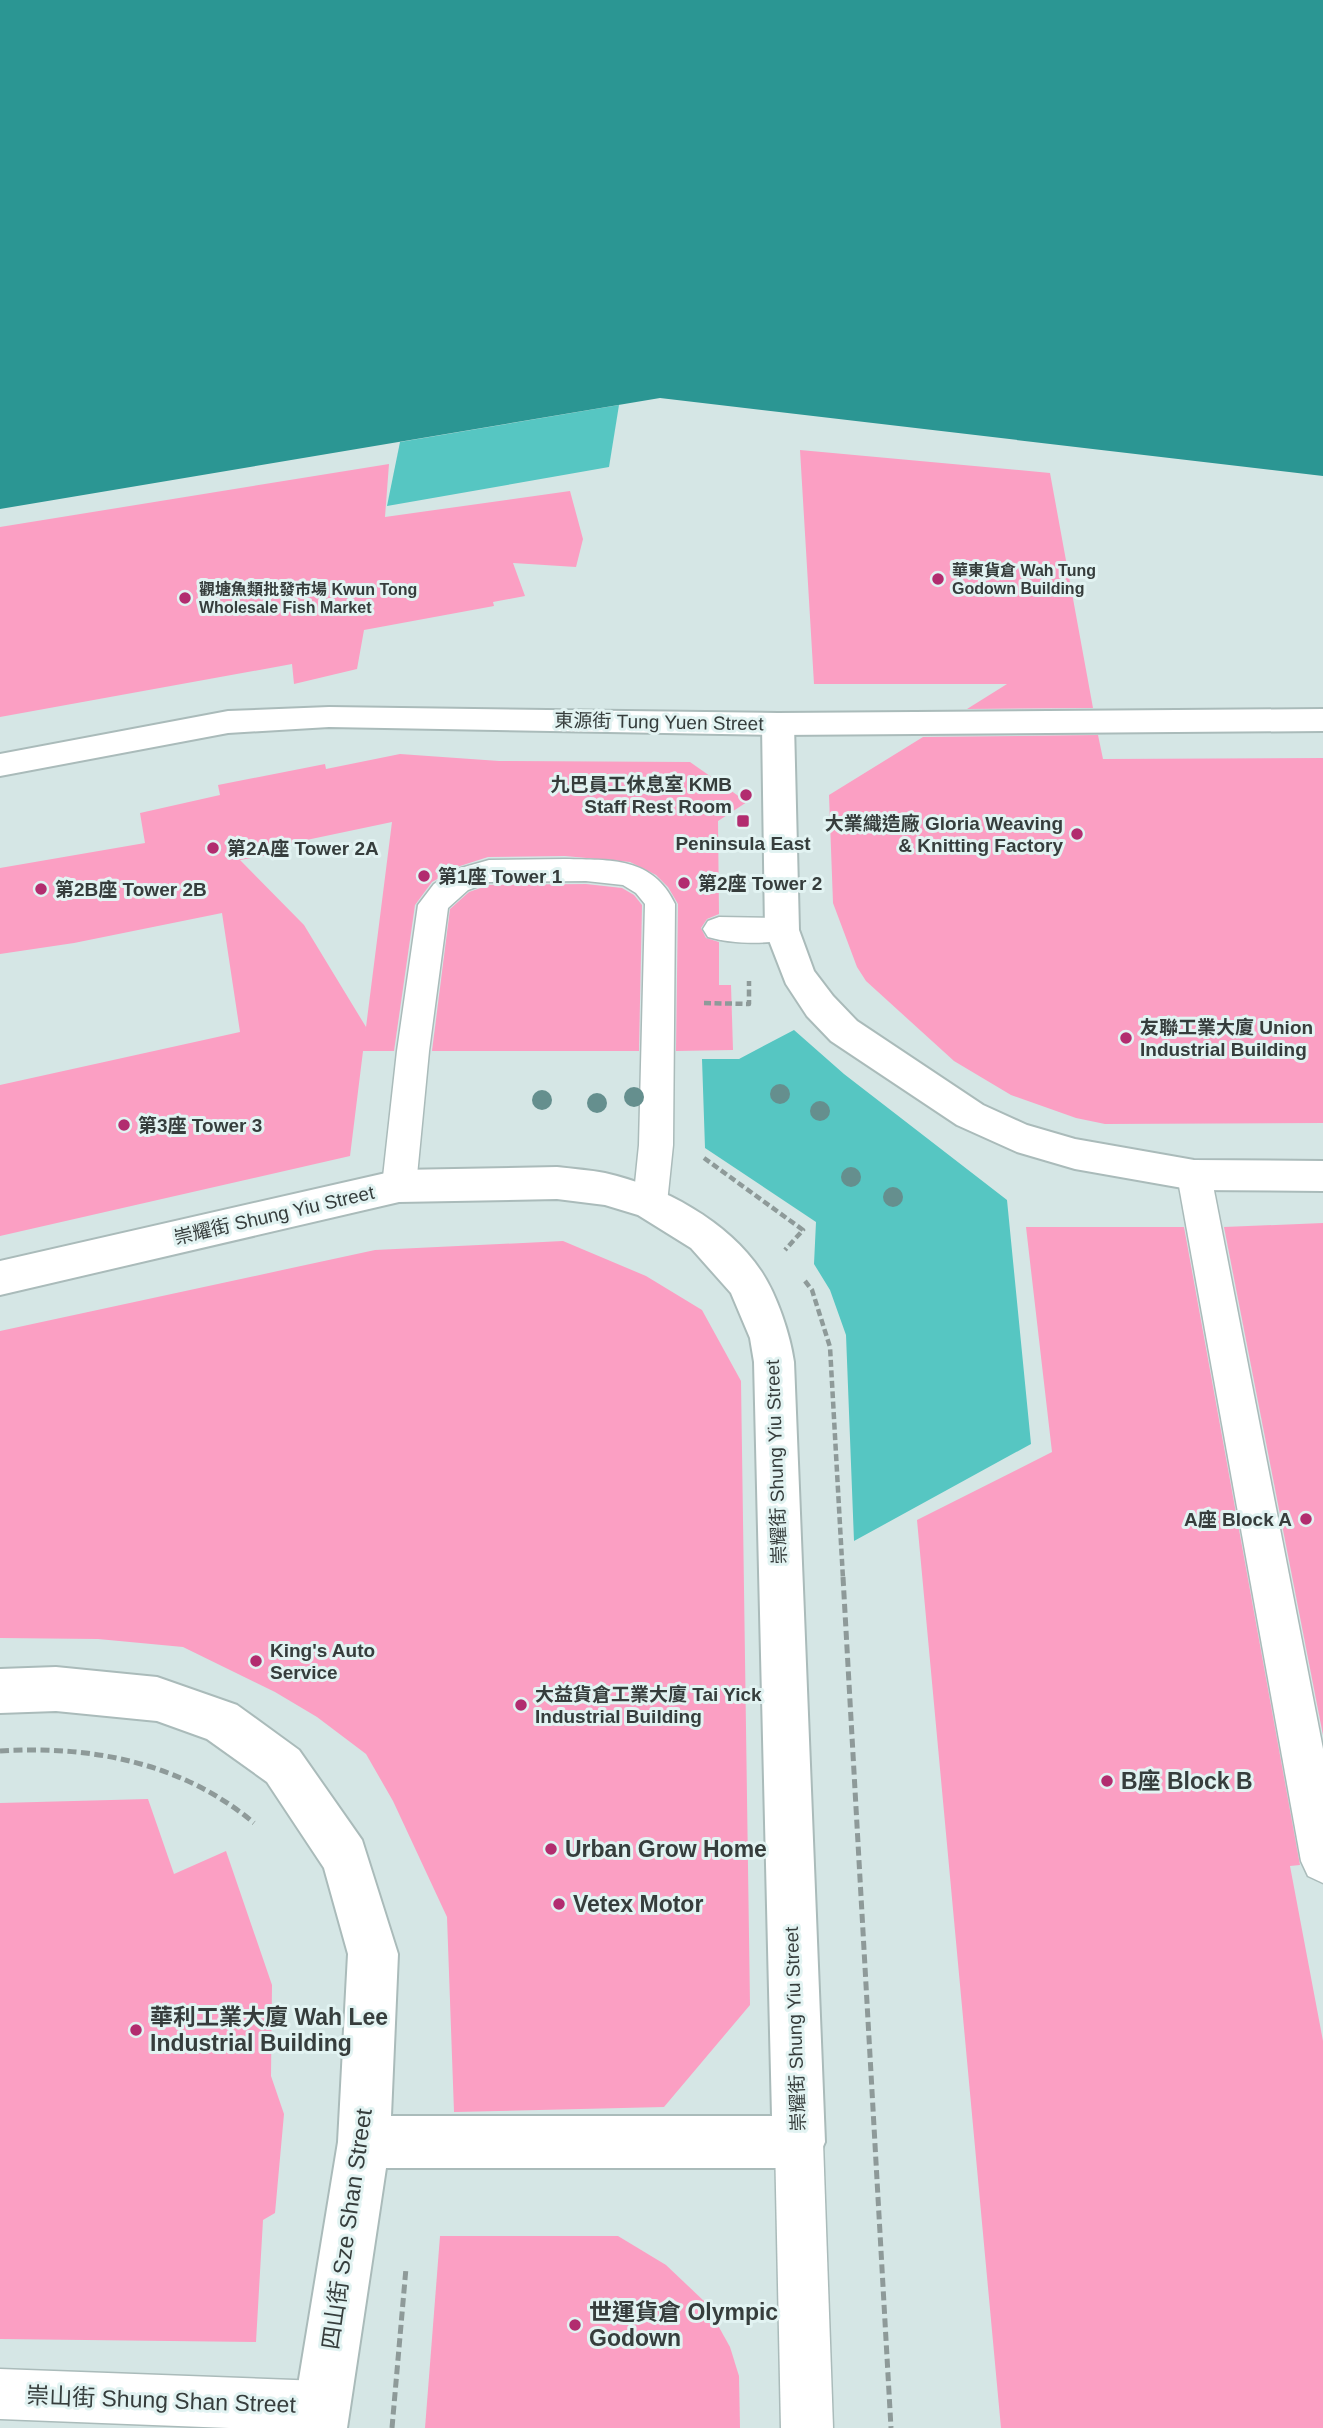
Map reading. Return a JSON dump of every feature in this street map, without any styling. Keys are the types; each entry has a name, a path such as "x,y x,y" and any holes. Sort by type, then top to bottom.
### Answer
{"street":[{"name":"東源街 Tung Yuen Street","path":"0,765 228,722 329,717 778,724 1323,720"},
{"path":"778,724 782,930 798,975 820,1006 844,1031 970,1115 1017,1137 1075,1154 1194,1175 1323,1176"},
{"name":"崇耀街 Shung Yiu Street","path":"0,1278 399,1186 557,1182 604,1189 650,1203 705,1237 747,1283 770,1338 774,1376 799,2142 364,2142"},
{"name":"四山街 Sze Shan Street","path":"0,1691 56,1689 157,1699 220,1721 283,1766 345,1857 373,1954 364,2142 320,2417"}],"lane":[{"path":"399,1186 433,905 442,892 455,882 489,871 618,872 633,876 655,893 660,904 656,1144 650,1203"},
{"path":"719,929 782,930"},
{"path":"1194,1175 1323,1861"},
{"name":"崇耀街 Shung Yiu Street","path":"799,2142 807,2428"},
{"name":"崇山街 Shung Shan Street","path":"0,2394 320,2417"}],"path":[{"path":"698,1003 749,1004"},
{"path":"694,1151 803,1230 782,1253 790,1263"},
{"path":"797,1272 812,1290 830,1347 891,2428"},
{"path":"0,1751 23,1748 114,1756 183,1776 241,1810 257,1826"},
{"path":"392,2428 406,2264"}],"shaded area":[{"path":"0,0 1323,0 1323,476 660,398 0,509"},
{"path":"619,405 609,467 387,506 400,442"},
{"path":"794,1030 844,1074 1007,1200 1031,1444 854,1541 846,1335 830,1290 814,1264 816,1222 705,1148 702,1059 739,1059"}],"building":[{"name":"華東貨倉 Wah Tung Godown Building","path":"800,450 1050,473 1093,708 967,709 1007,684 814,684"},
{"name":"觀塘魚類批發市場 Kwun Tong Wholesale Fish Market","path":"389,464 385,517 570,491 583,539 576,567 513,563 525,596 493,602 494,606 364,630 357,669 294,684 292,664 0,717 0,527"},
{"path":"1098,735 1103,759 1323,758 1323,1123 1105,1124 1076,1118 1011,1095 954,1061 866,981 857,967 833,903 829,795 923,737"},
{"path":"400,754 499,761 690,762 747,802 718,821 719,914 707,919 701,928 706,938 719,942 719,985 731,985 733,1050 676,1051 678,904 668,887 656,875 630,862 565,856 488,857 460,866 432,882 415,905 394,1051 363,1051 350,1156 0,1236 0,1085 240,1032 222,913 74,943 0,954 0,868 145,843 140,813 220,795 218,785 325,764 326,769","holes":["392,822 366,1027 304,925 240,860 280,853 278,846"]},
{"path":"586,884 622,888 634,895 642,905 639,1051 432,1051 450,909 469,892 489,885"},
{"path":"1323,1223 1323,1735 1224,1227"},
{"name":"B座 Block B","path":"1026,1227 1184,1227 1300,1865 1290,1866 1323,2041 1323,2428 1001,2428 917,1520 1052,1452"},
{"path":"563,1241 646,1276 702,1310 741,1381 750,2005 664,2107 454,2112 447,1917 393,1801 366,1754 317,1717 275,1692 183,1647 98,1639 0,1638 0,1331 375,1250"},
{"name":"華利工業大廈 Wah Lee Industrial Building","path":"148,1799 174,1874 226,1851 272,1985 271,2076 284,2114 275,2213 263,2220 256,2342 0,2339 0,1803"},
{"name":"世運貨倉 Olympic Godown","path":"440,2236 618,2236 666,2265 705,2302 730,2347 739,2376 740,2428 425,2428"}],"place":[{"name":"華東貨倉 Wah Tung Godown Building","path":"938,579"},
{"name":"觀塘魚類批發市場 Kwun Tong Wholesale Fish Market","path":"185,598"},
{"name":"九巴員工休息室 KMB Staff Rest Room","path":"746,795"},
{"name":"Peninsula East","path":"743,821"},
{"name":"大業織造廠 Gloria Weaving & Knitting Factory","path":"1077,834"},
{"name":"第2A座 Tower 2A","path":"213,848"},
{"name":"第1座 Tower 1","path":"424,876"},
{"name":"第2座 Tower 2","path":"684,883"},
{"name":"第2B座 Tower 2B","path":"41,889"},
{"name":"友聯工業大廈 Union Industrial Building","path":"1126,1038"},
{"name":"第3座 Tower 3","path":"124,1125"},
{"name":"A座 Block A","path":"1306,1519"},
{"name":"King's Auto Service","path":"256,1661"},
{"name":"大益貨倉工業大廈 Tai Yick Industrial Building","path":"521,1705"},
{"name":"B座 Block B","path":"1107,1781"},
{"name":"Urban Grow Home","path":"551,1849"},
{"name":"Vetex Motor","path":"559,1904"},
{"name":"華利工業大廈 Wah Lee Industrial Building","path":"136,2030"},
{"name":"世運貨倉 Olympic Godown","path":"575,2325"}]}
